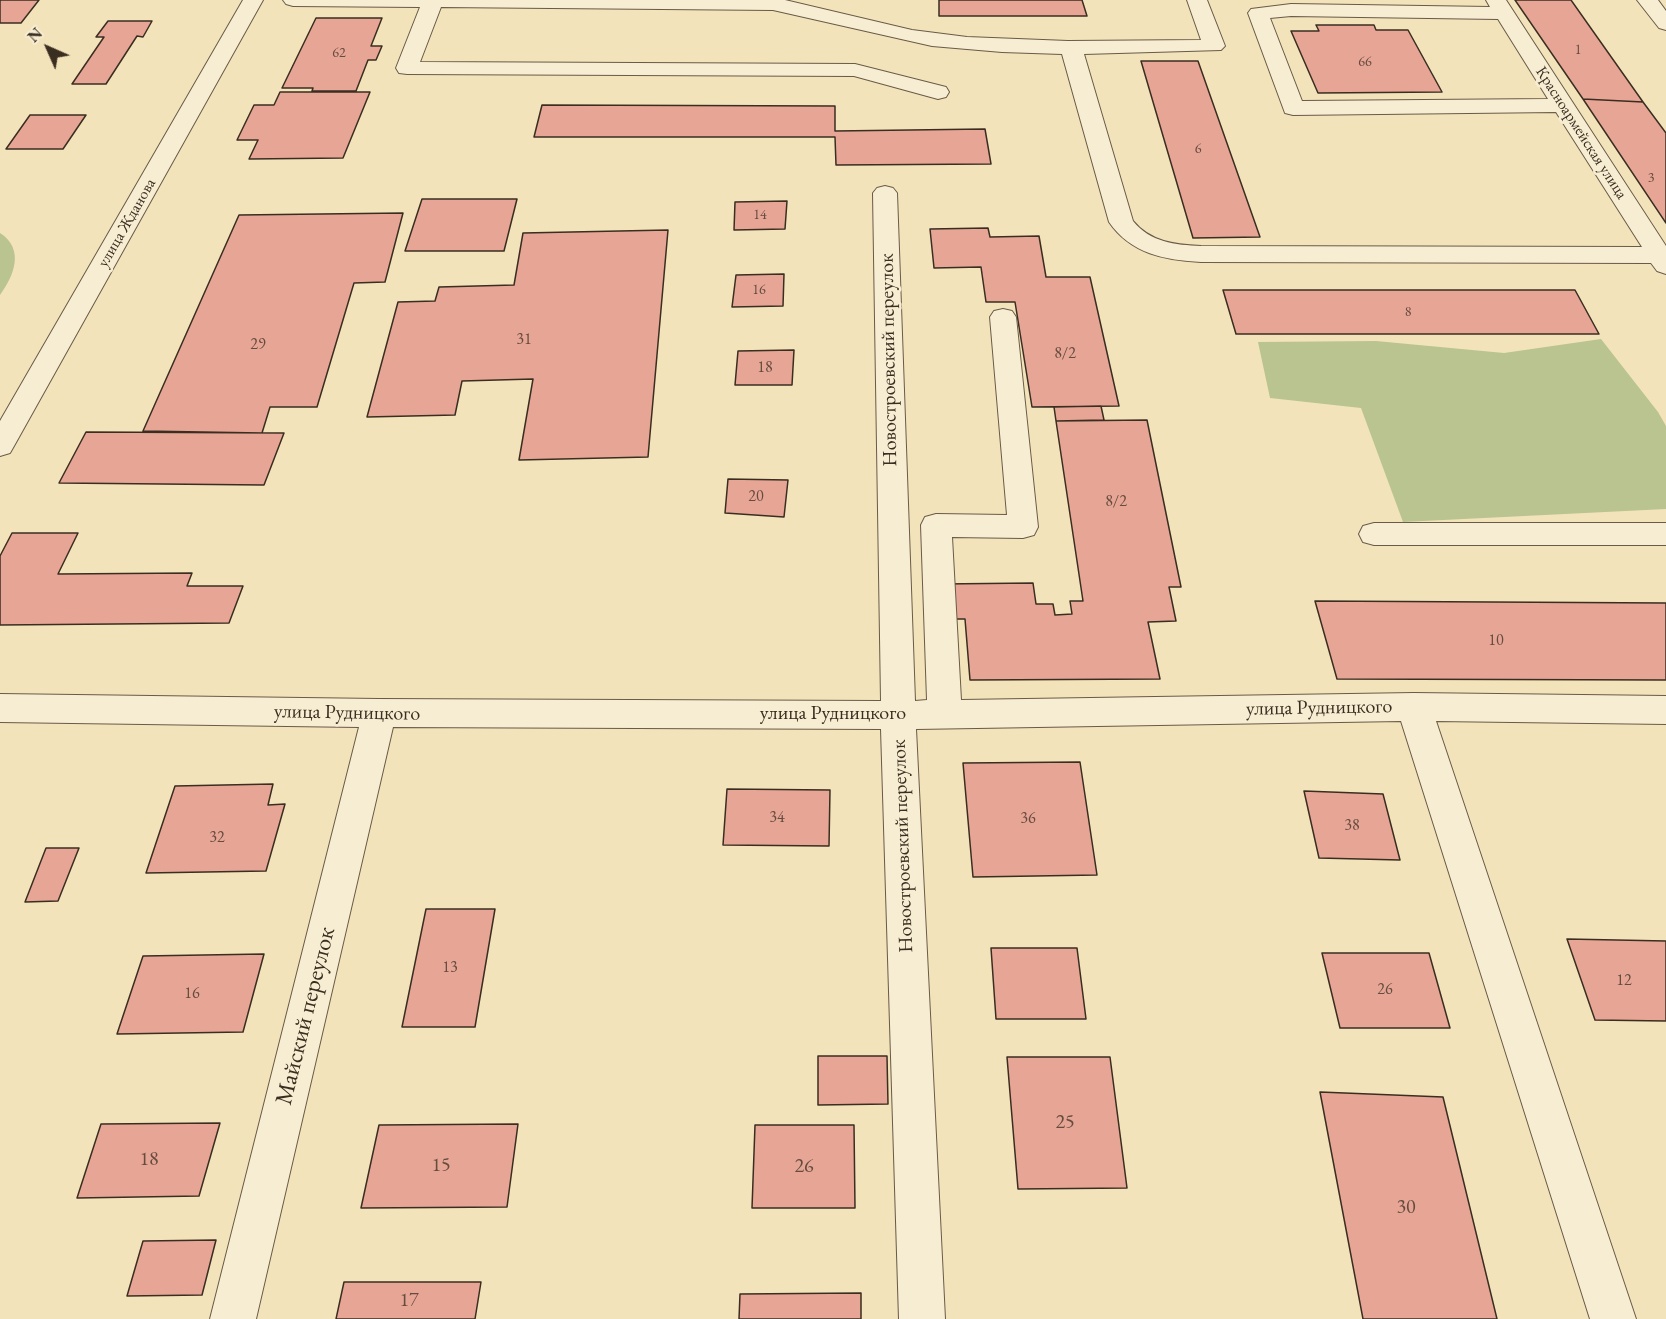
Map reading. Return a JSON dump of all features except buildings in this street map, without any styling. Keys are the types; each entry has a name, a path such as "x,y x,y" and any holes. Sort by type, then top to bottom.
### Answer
{"street":[{"name":"улица Жданова","path":"0,446 253,0"},
{"path":"293,0 772,4 796,7 879,29 932,39 1071,47 1214,46 1197,0"},
{"path":"1647,0 1666,24"},
{"path":"433,1 407,68 855,70 938,92"},
{"path":"1500,6 1291,10 1258,13 1293,108 1563,105"},
{"name":"Красноармейская улица","path":"1500,6 1663,261"},
{"path":"1071,47 1121,222 1138,239 1154,247 1172,253 1201,254 1663,261"},
{"name":"Новостроевский переулок","path":"885,193 898,715 922,1319"},
{"path":"945,714 936,525 1023,527 1003,317"},
{"path":"1374,534 1666,534"},
{"path":"1414,706 1613,1319"},
{"name":"улица Рудницкого","path":"0,708 379,713 898,715 1414,706 1666,710"},
{"name":"Майский переулок","path":"233,1319 379,713"}],"green space":[{"path":"0,233 13,247 15,263 0,295"},
{"path":"1601,339 1658,412 1666,426 1666,509 1403,522 1361,408 1270,398 1258,342 1376,341 1504,353"}]}
